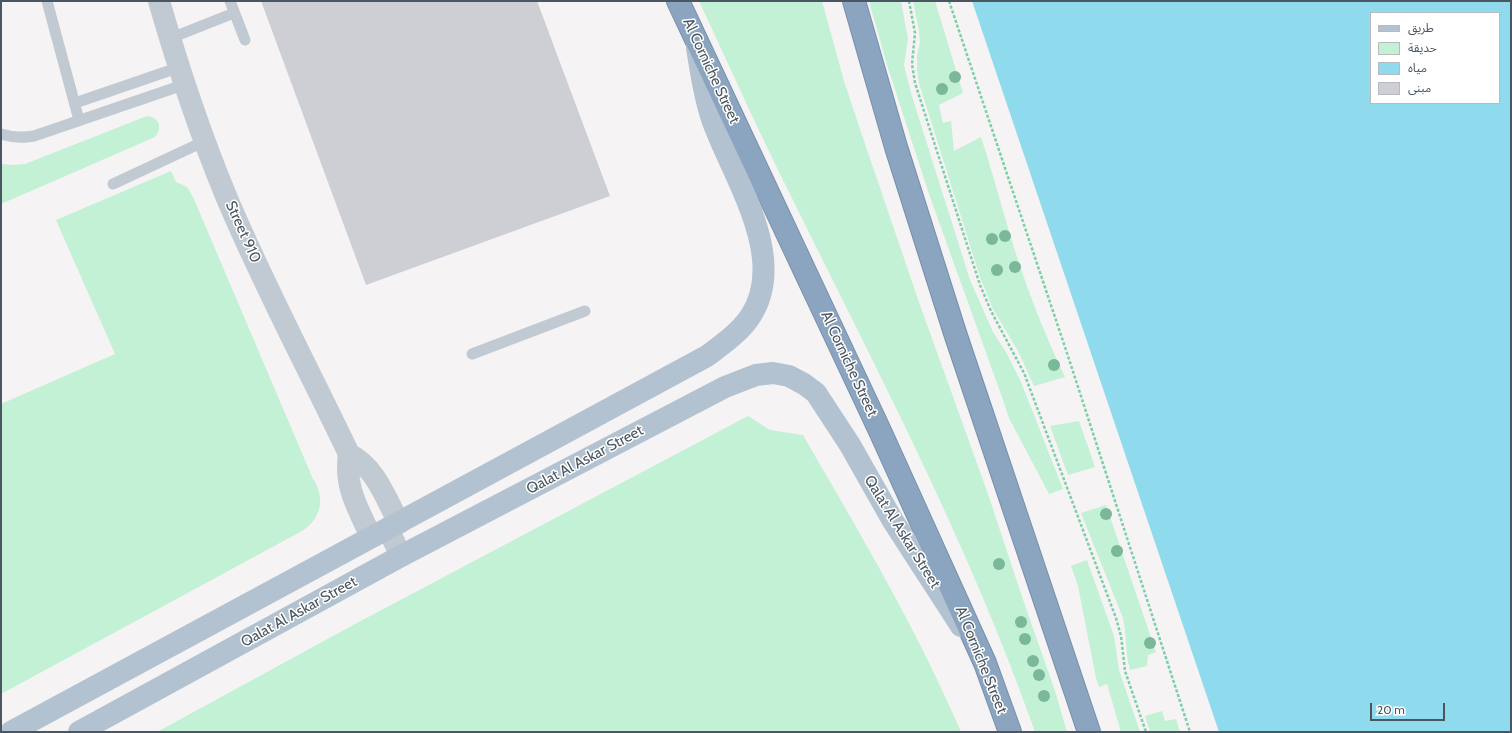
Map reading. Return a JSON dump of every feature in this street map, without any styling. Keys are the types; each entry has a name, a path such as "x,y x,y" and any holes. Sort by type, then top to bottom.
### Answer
{"highway":[{"name":"Al Corniche Street","path":"678,1 880,431 985,663 1010,732"},
{"path":"854,1 896,147 955,332 1089,732"}],"main road":[{"name":"Qalat Al Askar Street","path":"11,732 707,356 727,342 750,316 757,303 763,282 764,260 758,228 713,122 706,97 696,41"},
{"name":"Qalat Al Askar Street","path":"79,732 401,556 725,387 756,375 773,374 789,376 804,384 816,393 850,445 894,521 985,663"}],"street":[{"name":"Street 910","path":"159,1 205,141 226,195 251,253 349,454 366,465 372,473 386,530"},
{"name":"Street 910","path":"349,454 347,466 350,490 386,530 401,556"}],"lane":[{"path":"47,1 80,120"},
{"path":"230,1 245,40"},
{"path":"171,38 234,13"},
{"path":"75,103 183,75"},
{"path":"1,134 10,137 28,137 80,120 183,75"},
{"path":"113,184 205,141"},
{"path":"472,354 584,311"}],"path":[{"path":"910,1 915,33 912,64 914,83 980,285 994,316 1024,373 1116,618 1121,636 1124,672 1146,732"},
{"path":"949,1 1066,350 1190,732"}],"green space":[{"path":"699,1 822,1 844,81 865,144 921,308 988,494 1055,691 1067,732 1035,732 981,592 951,524 887,389 764,141"},
{"path":"869,1 901,1 908,39 904,65 911,93 970,280 993,332 1006,352 1021,382 1063,489 1049,494 1009,418 930,197 887,65"},
{"path":"913,1 935,1 963,93 939,105 943,123 951,121 954,151 981,137 1027,285 1048,341 1065,377 1034,386 1018,351 993,309 980,277 919,83 917,55 920,43"},
{"path":"147,116 154,118 157,121 159,130 155,137 1,204 1,164 25,164"},
{"path":"171,171 176,182 187,187 193,197 317,486 320,508 314,520 302,531 1,694 1,404 115,354 56,220"},
{"path":"748,416 770,430 803,435 866,544 906,618 926,656 961,732 157,732 355,624"},
{"path":"1079,421 1095,467 1068,475 1050,426"},
{"path":"1106,505 1156,652 1148,655 1147,666 1130,670 1127,657 1123,618 1081,513"},
{"path":"1087,560 1114,636 1119,670 1140,732 1121,732 1107,684 1099,687 1096,678 1078,586 1071,566"},
{"path":"1162,711 1165,721 1176,719 1180,732 1150,732 1145,716"}],"water":[{"path":"972,1 1511,1 1511,732 1219,732"}],"building":[{"path":"261,1 537,1 610,196 366,285"}]}
